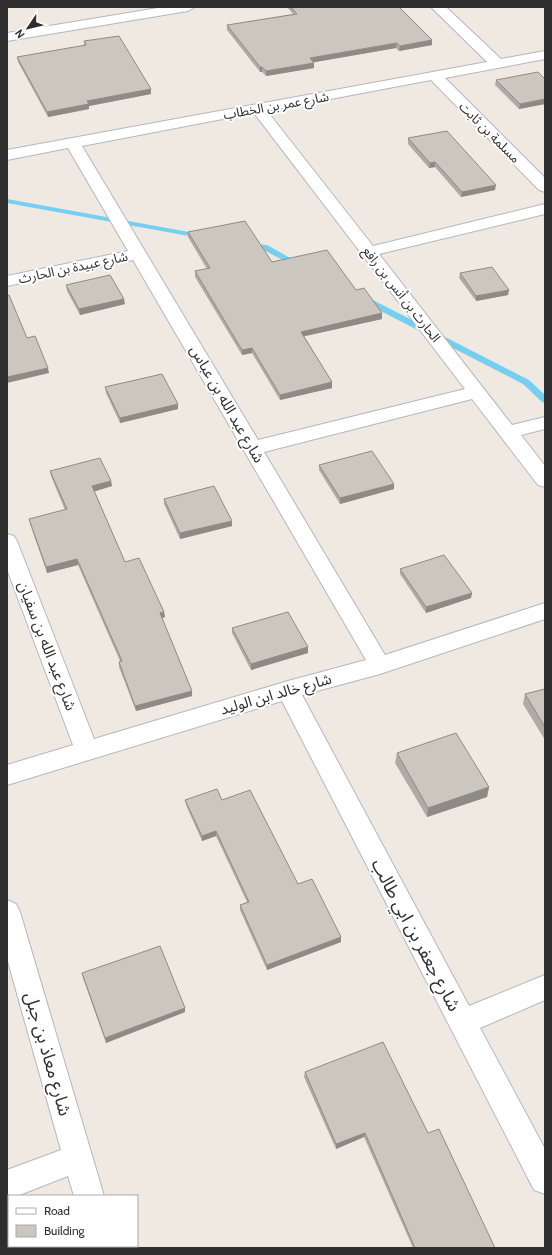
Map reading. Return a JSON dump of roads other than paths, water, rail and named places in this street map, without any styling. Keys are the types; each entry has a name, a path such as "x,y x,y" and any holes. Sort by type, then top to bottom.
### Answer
{"street":[{"path":"7,37 188,7"},
{"path":"438,7 498,64"},
{"name":"شارع عمر بن الخطاب","path":"7,155 545,55"},
{"name":"مسلمة بن ثابت","path":"435,76 545,188"},
{"name":"الحارث بن أنس بن رافع","path":"258,109 545,480"},
{"name":"شارع عبد الله بن عباس","path":"73,143 380,664"},
{"path":"369,252 545,209"},
{"name":"شارع عبيدة بن الحارث","path":"7,281 139,254"},
{"path":"253,448 478,392"},
{"path":"508,432 545,423"},
{"name":"شارع عبد الله بن سفيان","path":"7,541 87,750"},
{"name":"شارع خالد ابن الوليد","path":"7,775 288,690 380,664 545,611"},
{"name":"شارع جعفر بن ابي طالب","path":"288,690 545,1180"},
{"name":"شارع معاذ بن جبل","path":"7,912 89,1195"},
{"path":"462,1022 545,987"},
{"path":"7,1184 78,1158"}],"waterway":[{"path":"7,201 200,236"},
{"path":"249,245 264,247 297,264"},
{"path":"364,299 526,382 545,400"}]}
